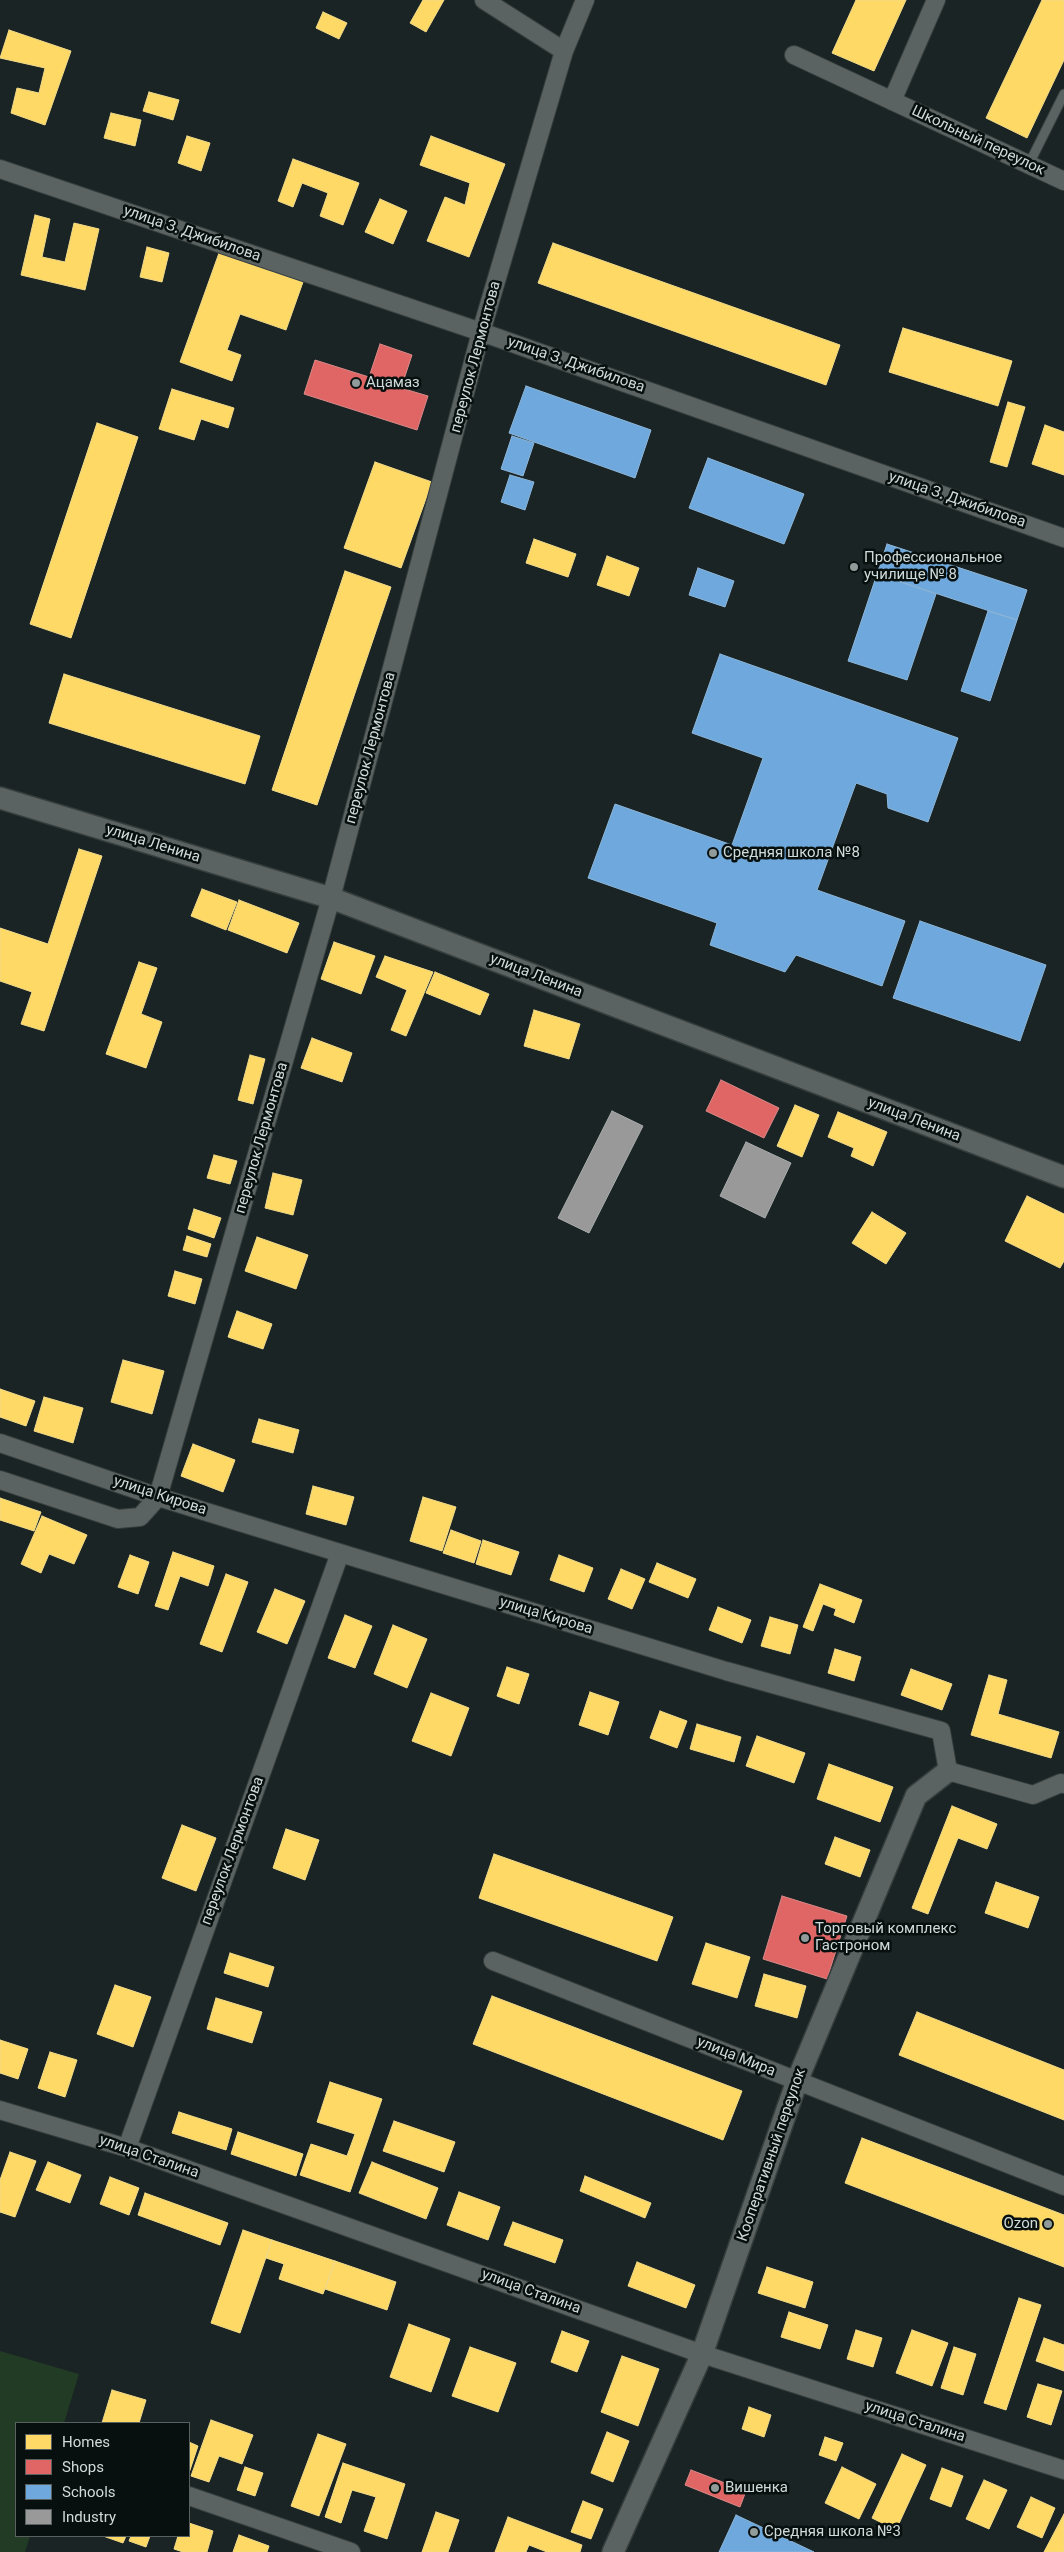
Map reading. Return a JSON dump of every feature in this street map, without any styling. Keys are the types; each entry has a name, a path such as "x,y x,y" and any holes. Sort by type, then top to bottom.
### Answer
{"street":[{"path":"484,0 564,51"},
{"name":"переулок Лермонтова","path":"158,1497 331,898 481,332 564,51 585,0"},
{"name":"Школьный переулок","path":"892,101 936,0"},
{"name":"Школьный переулок","path":"794,56 1064,181"},
{"name":"улица З. Джибилова","path":"0,169 481,332 1064,538"},
{"name":"улица Ленина","path":"0,798 331,898 1064,1177"},
{"name":"улица Кирова","path":"0,1443 158,1497 340,1553 726,1670 941,1731 948,1771"},
{"path":"0,1480 118,1519 140,1517 158,1497"},
{"name":"переулок Лермонтова","path":"127,2148 340,1553"},
{"path":"948,1771 1032,1795 1063,1780"},
{"name":"Кооперативный переулок","path":"613,2552 702,2354 797,2081 916,1796 948,1771"},
{"name":"улица Мира","path":"493,1961 1064,2186"},
{"name":"улица Сталина","path":"0,2110 127,2148 702,2354 1064,2470"},
{"path":"190,2496 351,2552"}],"lane":[{"path":"1029,164 1064,94"}],"green space":[{"path":"0,2351 79,2374 64,2422 15,2422 15,2537 30,2537 25,2552 0,2552"}],"building: Homes":[{"path":"423,0 444,0 426,32 410,23"},
{"path":"856,0 906,0 874,71 832,53"},
{"path":"1042,0 1064,0 1064,60 1027,138 986,118"},
{"path":"323,12 347,23 339,39 316,28"},
{"path":"9,30 71,51 45,125 11,113 17,88 39,93 45,68 0,58"},
{"path":"149,92 179,100 173,120 143,111"},
{"path":"111,113 141,120 135,146 104,138"},
{"path":"187,136 210,143 201,171 178,163"},
{"path":"431,136 505,164 469,257 427,241 445,197 465,205 470,183 420,165"},
{"path":"293,159 359,183 343,225 320,216 328,193 302,183 293,207 278,201"},
{"path":"380,199 407,211 393,244 365,232"},
{"path":"35,215 50,219 42,257 65,262 74,223 99,229 85,290 21,275"},
{"path":"553,243 840,345 826,385 538,283"},
{"path":"147,247 169,253 162,282 140,277"},
{"path":"219,253 303,282 286,330 240,314 227,350 241,355 232,381 180,362"},
{"path":"903,328 1012,361 998,406 889,372"},
{"path":"172,389 234,408 228,428 201,419 194,440 159,429"},
{"path":"1008,402 1025,407 1007,467 990,462"},
{"path":"97,423 138,437 71,638 30,624"},
{"path":"1045,425 1064,432 1064,475 1032,464"},
{"path":"375,462 432,482 401,568 344,548"},
{"path":"534,539 576,554 568,577 526,563"},
{"path":"607,556 639,568 629,596 597,585"},
{"path":"345,571 391,587 317,805 272,790"},
{"path":"64,674 260,736 245,784 49,723"},
{"path":"79,849 102,856 44,1031 21,1024 32,992 0,981 0,928 48,944"},
{"path":"202,889 237,902 226,930 191,916"},
{"path":"239,900 299,923 287,953 228,930"},
{"path":"334,942 375,956 361,994 321,979"},
{"path":"385,956 433,972 406,1036 391,1030 407,990 376,977"},
{"path":"139,962 157,968 141,1014 162,1022 146,1068 106,1054"},
{"path":"435,972 489,994 480,1015 426,993"},
{"path":"534,1010 580,1024 569,1059 524,1046"},
{"path":"312,1038 352,1053 342,1082 301,1068"},
{"path":"250,1055 265,1059 253,1104 238,1100"},
{"path":"795,1105 819,1115 802,1157 777,1146"},
{"path":"838,1112 887,1132 873,1166 851,1156 854,1148 828,1137"},
{"path":"214,1155 237,1161 230,1184 207,1178"},
{"path":"273,1173 302,1180 293,1215 265,1208"},
{"path":"1027,1196 1064,1214 1064,1261 1060,1268 1005,1241"},
{"path":"194,1209 221,1218 214,1238 188,1229"},
{"path":"872,1212 906,1233 886,1264 852,1243"},
{"path":"187,1236 211,1244 207,1257 183,1250"},
{"path":"257,1237 308,1255 296,1289 245,1271"},
{"path":"175,1271 202,1279 195,1304 168,1296"},
{"path":"237,1311 272,1324 263,1349 228,1337"},
{"path":"123,1360 164,1371 152,1414 111,1402"},
{"path":"0,1389 35,1401 26,1426 0,1417"},
{"path":"44,1397 83,1408 73,1443 34,1431"},
{"path":"259,1419 299,1430 293,1453 252,1442"},
{"path":"193,1444 235,1460 223,1492 181,1476"},
{"path":"313,1486 354,1497 346,1525 306,1514"},
{"path":"423,1497 456,1507 442,1551 410,1541"},
{"path":"0,1498 41,1512 34,1531 0,1520"},
{"path":"42,1516 87,1535 74,1564 49,1554 41,1573 21,1564"},
{"path":"451,1530 481,1541 474,1563 443,1553"},
{"path":"483,1540 519,1552 511,1575 476,1564"},
{"path":"173,1552 214,1566 208,1586 180,1576 168,1610 155,1606"},
{"path":"130,1555 149,1562 138,1594 118,1587"},
{"path":"559,1555 593,1568 584,1592 550,1580"},
{"path":"657,1563 696,1579 688,1598 649,1582"},
{"path":"621,1569 645,1579 632,1609 608,1599"},
{"path":"226,1574 248,1582 222,1652 200,1644"},
{"path":"820,1584 862,1600 854,1623 834,1615 836,1609 823,1604 813,1631 803,1627"},
{"path":"275,1589 305,1601 287,1644 257,1632"},
{"path":"718,1607 751,1620 742,1643 709,1630"},
{"path":"345,1615 372,1626 355,1668 328,1658"},
{"path":"770,1617 798,1625 790,1654 761,1646"},
{"path":"393,1625 427,1639 407,1688 374,1674"},
{"path":"835,1649 861,1657 854,1681 828,1673"},
{"path":"507,1667 529,1674 519,1704 497,1696"},
{"path":"911,1669 952,1684 942,1710 901,1695"},
{"path":"989,1675 1007,1680 998,1714 1059,1732 1051,1758 971,1735"},
{"path":"590,1692 619,1702 608,1735 579,1725"},
{"path":"431,1693 469,1708 451,1756 412,1741"},
{"path":"660,1711 687,1721 677,1748 650,1738"},
{"path":"697,1724 741,1737 734,1762 690,1749"},
{"path":"757,1736 805,1753 794,1783 746,1766"},
{"path":"829,1764 893,1787 880,1822 817,1799"},
{"path":"952,1806 997,1824 987,1849 958,1838 928,1914 912,1908"},
{"path":"182,1825 216,1838 196,1891 162,1878"},
{"path":"286,1829 319,1840 305,1880 273,1868"},
{"path":"835,1837 870,1850 860,1877 825,1864"},
{"path":"494,1854 673,1917 657,1961 479,1898"},
{"path":"996,1882 1039,1897 1028,1928 985,1913"},
{"path":"706,1943 750,1957 737,1998 692,1984"},
{"path":"230,1953 274,1967 268,1987 224,1973"},
{"path":"764,1974 806,1986 797,2018 755,2006"},
{"path":"115,1985 151,1997 133,2047 97,2034"},
{"path":"492,1996 742,2091 723,2140 473,2044"},
{"path":"216,1998 262,2012 252,2043 207,2029"},
{"path":"917,2012 1064,2070 1064,2120 899,2055"},
{"path":"0,2040 28,2049 18,2079 0,2073"},
{"path":"50,2052 77,2060 65,2097 38,2088"},
{"path":"330,2082 382,2099 350,2192 300,2175 311,2144 347,2156 355,2134 317,2122"},
{"path":"179,2112 232,2129 226,2150 172,2133"},
{"path":"394,2121 455,2142 444,2172 383,2151"},
{"path":"238,2132 303,2154 296,2176 231,2154"},
{"path":"862,2138 1064,2215 1064,2267 845,2183"},
{"path":"10,2152 36,2161 15,2217 0,2212 0,2180"},
{"path":"48,2162 81,2175 70,2203 36,2190"},
{"path":"372,2162 438,2188 426,2219 359,2193"},
{"path":"585,2176 651,2203 645,2218 580,2191"},
{"path":"110,2177 139,2188 129,2215 100,2204"},
{"path":"459,2192 500,2207 488,2240 447,2225"},
{"path":"145,2193 228,2223 220,2245 138,2215"},
{"path":"513,2222 563,2240 555,2263 504,2245"},
{"path":"243,2230 272,2240 240,2333 211,2323"},
{"path":"272,2240 335,2261 323,2294 279,2279 284,2264 266,2258"},
{"path":"335,2261 396,2282 387,2310 325,2289"},
{"path":"637,2262 695,2285 686,2308 628,2286"},
{"path":"767,2267 813,2282 805,2308 758,2293"},
{"path":"1019,2298 1041,2305 1006,2410 984,2403"},
{"path":"789,2312 828,2325 820,2349 781,2337"},
{"path":"409,2324 450,2339 431,2392 390,2377"},
{"path":"856,2330 882,2338 873,2367 847,2359"},
{"path":"912,2330 948,2343 932,2386 896,2373"},
{"path":"562,2331 589,2341 577,2372 551,2362"},
{"path":"1044,2338 1064,2345 1064,2371 1036,2361"},
{"path":"470,2347 516,2363 498,2412 452,2396"},
{"path":"954,2347 976,2354 963,2395 941,2388"},
{"path":"622,2356 659,2369 638,2426 601,2412"},
{"path":"1038,2384 1062,2391 1051,2425 1027,2417"},
{"path":"112,2390 146,2400 139,2422 102,2422"},
{"path":"749,2407 771,2415 764,2437 742,2429"},
{"path":"211,2420 253,2435 242,2464 219,2456 209,2482 191,2476"},
{"path":"607,2432 629,2441 613,2482 591,2473"},
{"path":"318,2434 346,2444 319,2516 291,2506"},
{"path":"825,2437 843,2443 836,2461 819,2455"},
{"path":"190,2442 198,2446 190,2470"},
{"path":"902,2454 926,2465 896,2530 872,2518"},
{"path":"343,2463 405,2484 387,2539 364,2531 376,2497 352,2490 341,2523 325,2517"},
{"path":"245,2467 263,2473 255,2496 237,2490"},
{"path":"842,2467 876,2484 859,2519 825,2503"},
{"path":"942,2468 963,2476 951,2507 930,2499"},
{"path":"984,2480 1007,2490 989,2529 966,2519"},
{"path":"1031,2497 1055,2508 1042,2538 1017,2527"},
{"path":"583,2501 603,2509 591,2539 571,2532"},
{"path":"436,2512 459,2520 448,2552 422,2552"},
{"path":"1064,2514 1064,2552 1044,2552"},
{"path":"508,2517 582,2545 580,2552 547,2552 529,2545 526,2552 495,2552"},
{"path":"190,2523 213,2531 207,2552 183,2552 174,2549 178,2537 190,2537"},
{"path":"239,2535 269,2546 267,2552 233,2552"},
{"path":"106,2537 126,2537 123,2543"},
{"path":"131,2537 150,2537 146,2547 129,2541"}],"building: Shops":[{"name":"Ацамаз","path":"380,344 412,355 401,388 428,396 417,430 304,394 315,360 369,377"},
{"path":"721,1080 779,1108 764,1138 706,1111"},
{"name":"Торговый комплекс Гастроном","path":"782,1896 847,1916 827,1979 763,1959"},
{"name":"Вишенка","path":"691,2470 746,2491 740,2507 685,2485"}],"building: Schools":[{"path":"526,386 651,430 635,478 509,433"},
{"path":"512,436 534,443 523,476 501,469"},
{"path":"708,458 804,494 784,544 689,508"},
{"path":"510,475 534,482 525,510 501,502"},
{"path":"887,544 1027,590 1017,620 877,574"},
{"path":"698,568 734,581 725,607 689,595"},
{"path":"877,574 936,594 907,680 848,661"},
{"path":"988,611 1017,620 990,701 961,691"},
{"path":"720,654 958,738 928,822 888,808 887,794 856,783 817,890 905,921 882,986 796,955 785,972 710,945 717,923 588,878 615,804 732,845 763,758 692,733"},
{"path":"920,921 1046,965 1020,1041 893,998"},
{"name":"Средняя школа №3","path":"736,2515 814,2552 719,2552"}],"building: Industry":[{"path":"612,1111 643,1126 589,1233 558,1218"},
{"path":"746,1142 791,1163 765,1218 720,1196"}],"place":[{"name":"Ацамаз","path":"356,383"},
{"name":"Профессиональное училище № 8","path":"854,567"},
{"name":"Средняя школа №8","path":"713,853"},
{"name":"Торговый комплекс Гастроном","path":"805,1938"},
{"name":"Ozon","path":"1048,2224"},
{"name":"Вишенка","path":"715,2488"},
{"name":"Средняя школа №3","path":"754,2532"}]}
